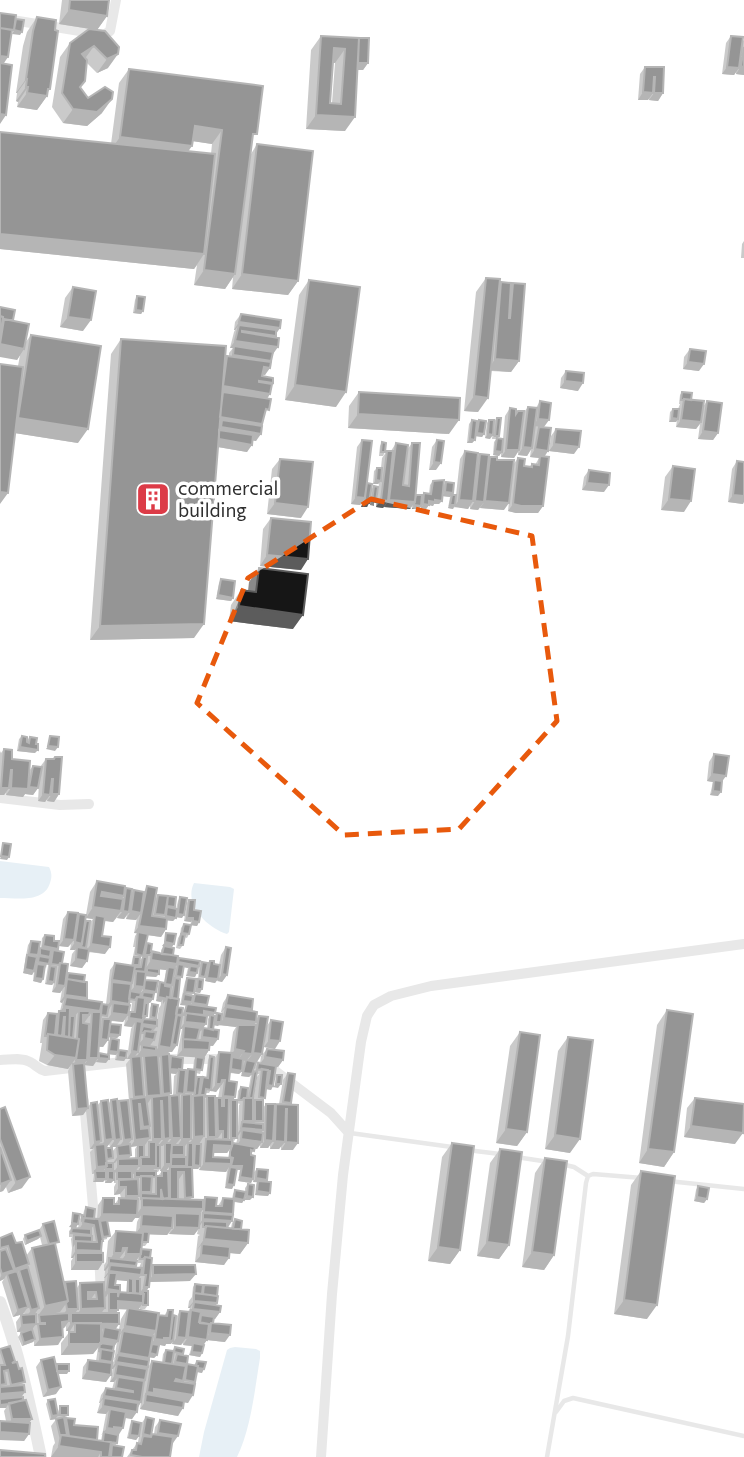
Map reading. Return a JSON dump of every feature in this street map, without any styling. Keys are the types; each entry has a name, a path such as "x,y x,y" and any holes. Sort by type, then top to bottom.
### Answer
{"street":[{"path":"0,18 104,35 110,31 116,0"},
{"path":"0,797 60,805 89,804"},
{"path":"321,1457 343,1175 357,1065 368,1016 374,1005 391,996 431,986 744,944"},
{"path":"0,1060 23,1059 45,1071 153,1059"},
{"path":"166,1059 230,1059 274,1070 331,1113 349,1133"},
{"path":"81,1068 82,1080"},
{"path":"83,1093 95,1226"},
{"path":"83,1318 100,1317 102,1313 98,1243"},
{"path":"0,1302 13,1320 36,1456"}],"lane":[{"path":"349,1133 541,1160 573,1167 588,1177"},
{"path":"548,1457 568,1336 588,1177 600,1174 649,1179"},
{"path":"663,1180 744,1189"},
{"path":"554,1415 559,1405 573,1398 744,1436"}],"highlighted area":[{"path":"371,499 532,536 557,721 459,829 344,835 197,703 248,578"}],"water":[{"path":"0,861 49,867 51,877 47,889 36,897 0,898"},
{"path":"194,883 234,889 227,934 212,927 199,914 192,899"},
{"path":"235,1347 260,1351 246,1434 237,1457 199,1457 227,1350"}],"building":[{"path":"70,0 109,0 107,16 69,10"},
{"path":"0,13 16,15 14,30 0,28"},
{"path":"37,17 56,20 55,30 58,31 47,96 27,93 26,87"},
{"path":"16,19 24,20 22,32 14,30"},
{"path":"0,28 12,30 8,57 0,56"},
{"path":"89,29 105,31 119,47 118,54 107,59 94,46 82,54 87,60 85,81 80,87 88,98 105,87 113,92 112,99 97,112 73,109 62,93 70,43"},
{"path":"321,36 359,38 355,117 316,115","holes":["334,48 345,49 341,104 330,103"]},
{"path":"731,36 743,37 739,68 727,67"},
{"path":"359,38 369,38 368,63 358,63"},
{"path":"0,63 12,65 6,115 0,114"},
{"path":"645,67 664,67 663,93 654,93 655,77 653,93 643,92"},
{"path":"129,69 263,86 257,134 253,134 235,274 204,270 222,130 195,126 192,146 120,137"},
{"path":"0,132 215,154 204,254 0,234"},
{"path":"257,144 313,151 298,281 242,274"},
{"path":"486,278 500,279 488,398 474,396"},
{"path":"309,280 360,287 346,392 295,385"},
{"path":"501,282 511,283 509,318 513,283 525,284 519,361 495,359"},
{"path":"73,287 96,291 91,320 68,317"},
{"path":"137,296 145,297 143,311 136,310"},
{"path":"0,307 15,310 13,320 3,320"},
{"path":"241,314 281,320 280,328 239,322"},
{"path":"0,316 3,317 0,338"},
{"path":"4,319 29,324 24,349 0,344"},
{"path":"239,325 276,330 276,336 242,332 279,338 278,347 235,341"},
{"path":"31,335 101,346 88,429 18,418"},
{"name":"commercial building","path":"121,339 226,346 204,624 100,626"},
{"path":"234,346 273,352 271,361 233,355"},
{"path":"690,349 706,351 704,364 688,362"},
{"path":"227,356 271,362 270,368 264,367 262,376 273,378 273,383 259,381 272,384 270,394 223,386"},
{"path":"0,364 23,367 8,493 0,492"},
{"path":"566,371 584,373 583,383 565,381"},
{"path":"223,392 271,399 262,424 220,417"},
{"path":"359,392 460,398 459,420 358,414"},
{"path":"682,392 692,393 691,400 681,400"},
{"path":"684,399 704,401 701,422 681,420"},
{"path":"540,401 551,403 549,420 538,419"},
{"path":"707,401 722,403 718,433 703,431"},
{"path":"528,407 537,408 532,448 523,447"},
{"path":"510,408 516,409 516,414 518,411 524,411 519,450 506,450"},
{"path":"673,409 679,409 678,419 672,418"},
{"path":"497,418 501,418 499,436 495,436"},
{"path":"222,420 262,426 261,434 221,427"},
{"path":"472,420 477,421 475,440 470,439"},
{"path":"479,420 486,421 484,434 477,433"},
{"path":"489,420 494,420 493,435 488,434"},
{"path":"539,427 551,428 548,451 535,449"},
{"path":"556,429 581,431 579,447 554,444"},
{"path":"219,430 253,435 252,445 219,439"},
{"path":"497,438 503,439 502,452 495,451"},
{"path":"362,440 372,441 365,498 356,497"},
{"path":"437,440 444,441 441,463 434,462"},
{"path":"382,442 386,443 385,452 381,452"},
{"path":"396,443 408,445 403,485 409,486 412,443 420,443 415,502 389,500"},
{"path":"387,451 393,451 388,501 381,500"},
{"path":"465,451 478,453 473,501 459,500"},
{"path":"480,454 489,455 484,502 475,501"},
{"path":"540,456 549,457 543,506 513,504 518,458 525,459 524,466 532,467 532,464 539,465"},
{"path":"490,457 497,457 497,460 514,460 509,503 485,501"},
{"path":"280,459 313,462 308,507 275,503"},
{"path":"737,461 744,462 744,496 733,495"},
{"path":"673,466 695,469 691,501 669,499"},
{"path":"377,468 382,468 381,481 376,480"},
{"path":"589,470 610,473 609,485 587,483"},
{"path":"444,480 442,501 423,504 424,493 431,494 433,481"},
{"path":"446,482 454,483 453,493 445,492"},
{"path":"367,483 372,484 369,503 364,503"},
{"path":"374,486 378,487 376,502 372,501"},
{"path":"416,495 422,495 421,506 414,505"},
{"path":"452,495 456,495 455,505 450,505"},
{"path":"271,518 311,522 308,559 267,555"},
{"path":"259,568 308,574 303,615 239,606 241,590 256,592"},
{"path":"221,579 235,581 233,598 218,595"},
{"path":"22,736 27,737 29,743 30,737 37,738 38,750 20,747"},
{"path":"50,736 59,737 58,747 48,746"},
{"path":"4,749 12,750 12,759 30,761 28,789 11,788 12,770 9,788 1,788"},
{"path":"714,754 729,756 726,776 712,774"},
{"path":"62,757 59,794 52,794 52,779 50,795 43,794 46,759"},
{"path":"33,766 42,767 38,788 29,787"},
{"path":"714,780 722,781 721,792 713,791"},
{"path":"3,843 11,844 9,857 1,856"},
{"path":"97,881 125,886 124,896 102,892 101,896 123,899 121,911 93,907"},
{"path":"147,886 157,888 152,916 167,918 166,929 139,926"},
{"path":"126,888 132,889 129,912 123,911"},
{"path":"134,890 144,892 141,913 131,911"},
{"path":"158,895 168,896 165,915 155,914"},
{"path":"168,896 176,897 175,907 167,906"},
{"path":"180,897 187,898 184,915 178,914"},
{"path":"189,900 195,900 194,910 201,911 199,922 187,918"},
{"path":"167,907 177,909 176,918 166,916"},
{"path":"68,912 78,913 74,940 64,939"},
{"path":"79,914 86,915 82,944 75,942"},
{"path":"95,915 105,917 102,936 111,937 110,947 91,944"},
{"path":"86,921 90,921 86,948 81,947"},
{"path":"184,924 191,925 189,934 182,933"},
{"path":"138,932 148,934 143,956 136,954"},
{"path":"166,933 176,934 174,944 165,942"},
{"path":"181,934 185,935 183,945 179,945"},
{"path":"45,935 54,936 54,941 59,941 58,949 43,946"},
{"path":"31,941 40,942 38,955 29,954"},
{"path":"147,943 152,944 151,951 160,953 145,955"},
{"path":"164,946 174,948 173,955 162,954"},
{"path":"77,947 89,949 87,961 76,959"},
{"path":"226,947 231,948 227,975 222,974"},
{"path":"40,948 51,950 50,957 40,955"},
{"path":"53,950 64,952 59,965 51,964"},
{"path":"152,952 178,956 177,964 151,960"},
{"path":"27,955 37,957 34,971 25,969"},
{"path":"39,956 50,958 49,964 38,962"},
{"path":"134,957 140,957 139,965 133,965"},
{"path":"143,957 147,957 145,972 134,972 135,967 141,967"},
{"path":"179,958 200,961 199,966 178,962"},
{"path":"210,961 220,965 218,979 207,978"},
{"path":"202,962 208,963 205,977 200,976"},
{"path":"60,963 68,964 65,986 57,985"},
{"path":"115,963 135,966 132,983 112,980"},
{"path":"37,964 45,965 43,979 35,978"},
{"path":"178,964 184,965 182,977 176,976"},
{"path":"50,966 56,967 54,982 48,981"},
{"path":"190,966 198,967 197,973 189,972"},
{"path":"168,967 175,968 172,985 165,984"},
{"path":"147,968 159,969 159,974 147,972"},
{"path":"136,971 146,972 144,987 135,986"},
{"path":"68,973 85,975 84,982 67,979"},
{"path":"175,978 180,979 178,999 172,998"},
{"path":"187,978 196,979 194,993 185,992"},
{"path":"67,979 87,982 87,998 65,995"},
{"path":"198,979 203,980 202,989 197,989"},
{"path":"145,980 158,981 156,992 144,990"},
{"path":"112,982 131,984 129,1004 111,1001"},
{"path":"160,982 171,987 170,998 167,997 164,1001 164,998 158,997"},
{"path":"130,991 141,993 140,997 129,999"},
{"path":"143,992 154,993 153,999 142,997"},
{"path":"184,994 193,996 192,1002 183,1001"},
{"path":"195,994 209,996 207,1005 193,1003"},
{"path":"228,995 253,999 252,1009 226,1005"},
{"path":"66,997 102,1002 100,1011 64,1006"},
{"path":"137,997 145,998 143,1020 129,1018 130,1012 135,1012"},
{"path":"167,997 179,999 171,1048 159,1046"},
{"path":"113,1003 130,1005 128,1015 112,1013"},
{"path":"145,1003 148,1003 147,1016 143,1016"},
{"path":"102,1004 109,1005 107,1016 101,1015"},
{"path":"152,1004 158,1005 156,1018 151,1017"},
{"path":"187,1004 216,1008 215,1013 204,1011 204,1015 184,1015"},
{"path":"177,1007 183,1008 182,1015 176,1014"},
{"path":"226,1007 257,1012 256,1022 224,1018"},
{"path":"65,1008 70,1008 69,1037 64,1036 65,1017 62,1036 57,1035 59,1011 65,1011"},
{"path":"667,1010 693,1014 674,1152 648,1149"},
{"path":"79,1011 90,1011 89,1015 83,1015 83,1023 89,1024 87,1060 76,1060"},
{"path":"92,1012 101,1012 98,1058 89,1058"},
{"path":"48,1013 57,1014 55,1035 45,1036"},
{"path":"186,1013 207,1016 206,1024 185,1022"},
{"path":"217,1013 222,1014 221,1022 216,1022"},
{"path":"177,1015 182,1016 177,1045 172,1044"},
{"path":"210,1015 215,1016 213,1030 209,1029"},
{"path":"70,1016 75,1016 73,1038 69,1037"},
{"path":"259,1016 268,1017 262,1054 253,1053"},
{"path":"103,1019 111,1019 108,1040 101,1039"},
{"path":"143,1019 157,1020 157,1026 142,1024"},
{"path":"271,1020 283,1022 280,1041 269,1040"},
{"path":"136,1021 142,1022 138,1052 132,1051"},
{"path":"110,1024 121,1025 120,1035 109,1034"},
{"path":"238,1025 256,1025 252,1054 235,1049"},
{"path":"143,1026 153,1028 152,1032 141,1033"},
{"path":"184,1026 200,1028 197,1040 183,1039"},
{"path":"203,1028 219,1030 218,1039 202,1037"},
{"path":"145,1031 156,1032 154,1040 144,1038"},
{"path":"520,1032 540,1035 527,1132 506,1129"},
{"path":"48,1034 79,1039 76,1058 55,1055 47,1050"},
{"path":"568,1037 593,1040 580,1139 555,1135"},
{"path":"111,1038 119,1040 118,1052 109,1051"},
{"path":"183,1039 210,1041 209,1050 183,1049"},
{"path":"142,1045 156,1047 156,1051 142,1049"},
{"path":"267,1049 284,1051 283,1060 265,1057"},
{"path":"119,1050 127,1051 126,1058 118,1057"},
{"path":"219,1052 232,1053 229,1081 237,1082 235,1097 223,1096 225,1080 216,1084"},
{"path":"99,1053 109,1055 109,1059 99,1058"},
{"path":"169,1054 171,1093 163,1094 161,1055"},
{"path":"158,1055 161,1095 147,1096 144,1056"},
{"path":"141,1056 144,1096 134,1097 131,1057"},
{"path":"171,1056 183,1058 182,1070 170,1069"},
{"path":"210,1056 214,1057 211,1090 206,1089 204,1097 200,1095 203,1077 208,1078"},
{"path":"196,1057 204,1058 202,1070 195,1069"},
{"path":"232,1057 243,1059 242,1071 231,1069"},
{"path":"246,1060 256,1062 252,1074 243,1073"},
{"path":"84,1063 88,1108 77,1109 73,1064"},
{"path":"258,1063 276,1066 273,1086 268,1085 270,1071 257,1070"},
{"path":"179,1069 186,1070 184,1094 177,1093"},
{"path":"188,1069 196,1070 195,1093 186,1092"},
{"path":"262,1069 268,1070 265,1098 259,1097"},
{"path":"254,1071 257,1072 253,1098 249,1098"},
{"path":"288,1073 295,1074 291,1103 283,1102"},
{"path":"277,1075 282,1075 281,1084 276,1084"},
{"path":"197,1077 201,1077 199,1095 194,1096"},
{"path":"241,1087 248,1088 247,1098 239,1100"},
{"path":"191,1094 191,1139 182,1139 182,1095"},
{"path":"169,1095 170,1138 164,1139 161,1101 162,1139 153,1139 152,1097"},
{"path":"179,1095 181,1138 172,1138 170,1096"},
{"path":"204,1095 204,1136 194,1137 193,1096"},
{"path":"207,1096 215,1096 216,1137 208,1137"},
{"path":"146,1097 150,1126 143,1127 139,1104 141,1129 149,1128 150,1138 135,1140 131,1099"},
{"path":"217,1098 222,1098 224,1106 224,1098 229,1098 228,1139 223,1139 223,1131 218,1131"},
{"path":"244,1098 253,1098 253,1121 243,1121"},
{"path":"695,1098 744,1104 743,1133 691,1126"},
{"path":"117,1099 121,1139 115,1140 111,1100"},
{"path":"108,1100 113,1139 105,1140 101,1101"},
{"path":"128,1100 132,1139 124,1140 119,1101"},
{"path":"231,1100 237,1100 237,1138 231,1138"},
{"path":"255,1100 263,1100 263,1121 255,1121"},
{"path":"97,1102 101,1141 95,1142 91,1103"},
{"path":"266,1104 275,1104 273,1141 265,1140"},
{"path":"276,1104 298,1105 298,1143 286,1142 287,1109 285,1142 275,1141"},
{"path":"5,1107 30,1177 16,1182 0,1139 0,1109"},
{"path":"242,1122 263,1124 263,1130 241,1128"},
{"path":"242,1130 263,1133 262,1142 241,1139"},
{"path":"206,1139 232,1140 232,1146 214,1145 213,1157 231,1158 231,1164 204,1163"},
{"path":"149,1142 156,1142 156,1166 141,1166 141,1157 149,1157"},
{"path":"165,1143 172,1143 171,1164 165,1164"},
{"path":"188,1143 193,1143 193,1167 187,1167"},
{"path":"233,1143 255,1147 254,1151 251,1150 251,1155 255,1156 253,1179 240,1177 242,1166 231,1166 233,1158 230,1157 230,1152"},
{"path":"452,1143 474,1146 460,1250 438,1247"},
{"path":"105,1144 107,1166 97,1167 95,1145"},
{"path":"130,1144 131,1155 118,1156 117,1146"},
{"path":"195,1144 201,1144 200,1166 194,1165"},
{"path":"138,1145 144,1145 144,1157 138,1158"},
{"path":"156,1145 160,1145 160,1168 155,1168"},
{"path":"172,1145 184,1145 184,1155 171,1155"},
{"path":"0,1147 11,1180 1,1184 0,1182"},
{"path":"106,1148 112,1148 113,1158 107,1159"},
{"path":"500,1149 522,1152 509,1245 487,1242"},
{"path":"171,1157 186,1157 186,1166 171,1166"},
{"path":"139,1158 139,1166 118,1166 118,1159"},
{"path":"545,1158 567,1161 554,1255 532,1252"},
{"path":"106,1163 113,1163 113,1169 106,1169"},
{"path":"170,1167 192,1167 193,1197 185,1198 184,1172 178,1172 178,1199 170,1199"},
{"path":"230,1167 237,1168 234,1185 227,1184"},
{"path":"257,1169 268,1170 267,1180 256,1178"},
{"path":"95,1171 106,1171 106,1179 96,1179"},
{"path":"108,1171 114,1171 114,1180 108,1179"},
{"path":"117,1171 132,1171 132,1179 117,1179"},
{"path":"135,1171 156,1171 156,1177 135,1177"},
{"path":"162,1171 168,1171 169,1198 163,1199 161,1189 161,1199 141,1200 141,1193 156,1194 156,1176 162,1176"},
{"path":"641,1171 675,1176 657,1305 624,1300"},
{"path":"141,1176 152,1176 151,1192 141,1192"},
{"path":"138,1179 139,1196 126,1196 126,1187 119,1187 119,1180"},
{"path":"258,1181 271,1182 270,1193 257,1191"},
{"path":"248,1184 254,1185 253,1197 247,1196"},
{"path":"698,1186 709,1188 707,1199 697,1197"},
{"path":"235,1190 246,1192 244,1200 234,1198"},
{"path":"205,1197 217,1198 216,1206 222,1206 223,1198 234,1199 233,1214 204,1212"},
{"path":"103,1198 114,1198 114,1204 119,1204 119,1198 138,1199 137,1215 102,1214"},
{"path":"142,1198 203,1200 203,1209 142,1207"},
{"path":"86,1207 95,1209 94,1219 82,1220"},
{"path":"73,1213 80,1214 78,1224 72,1223"},
{"path":"175,1213 200,1214 199,1228 175,1227"},
{"path":"203,1213 233,1215 232,1221 203,1219"},
{"path":"142,1214 173,1216 172,1228 141,1226"},
{"path":"84,1218 99,1219 103,1241 101,1251 76,1250 76,1241 97,1242 94,1225 83,1223"},
{"path":"235,1219 242,1221 241,1229 233,1229"},
{"path":"107,1220 110,1236 103,1237 100,1221"},
{"path":"54,1221 59,1242 49,1244 43,1224"},
{"path":"203,1221 227,1222 227,1228 203,1227"},
{"path":"206,1226 249,1230 248,1243 204,1239"},
{"path":"72,1228 91,1229 91,1235 71,1233"},
{"path":"39,1230 41,1236 27,1241 25,1235"},
{"path":"116,1231 143,1233 141,1254 126,1254 127,1248 123,1248 122,1253 114,1253"},
{"path":"139,1231 149,1232 148,1242 142,1242 143,1233"},
{"path":"12,1233 16,1243 22,1242 29,1264 15,1269 8,1246 0,1248 0,1238"},
{"path":"74,1235 92,1236 92,1242 76,1241 74,1244"},
{"path":"55,1243 68,1301 45,1306 32,1248"},
{"path":"202,1244 230,1247 229,1258 201,1255"},
{"path":"6,1249 14,1270 2,1274 0,1251"},
{"path":"141,1249 151,1250 150,1258 140,1259"},
{"path":"76,1253 103,1253 103,1262 76,1262"},
{"path":"145,1257 152,1258 149,1287 144,1287"},
{"path":"109,1258 137,1261 136,1266 109,1263"},
{"path":"110,1265 142,1268 141,1275 109,1271"},
{"path":"153,1265 195,1265 196,1274 153,1275"},
{"path":"28,1267 39,1308 31,1310 19,1270"},
{"path":"17,1271 28,1307 18,1310 7,1274"},
{"path":"109,1273 117,1273 115,1285 120,1285 120,1291 107,1289"},
{"path":"128,1278 133,1279 133,1293 128,1293"},
{"path":"135,1279 140,1279 140,1294 135,1293"},
{"path":"76,1281 78,1309 67,1309 65,1282"},
{"path":"104,1282 105,1308 81,1309 80,1283","holes":["88,1292 96,1292 97,1299 88,1299"]},
{"path":"195,1284 203,1285 202,1294 194,1293"},
{"path":"204,1285 218,1286 217,1296 203,1294"},
{"path":"143,1291 148,1291 148,1305 143,1305"},
{"path":"109,1292 118,1292 118,1297 119,1292 144,1294 143,1303 118,1301 118,1310 109,1310"},
{"path":"194,1293 218,1296 217,1303 194,1301"},
{"path":"194,1302 221,1306 220,1312 193,1309"},
{"path":"128,1308 159,1313 156,1331 125,1326"},
{"path":"168,1310 173,1310 170,1338 155,1339 158,1315 167,1316"},
{"path":"191,1310 201,1312 199,1322 209,1324 207,1340 188,1337"},
{"path":"180,1311 189,1312 186,1338 177,1337"},
{"path":"69,1313 69,1321 62,1322 63,1337 40,1339 38,1324 45,1323 40,1323 39,1315"},
{"path":"71,1313 119,1313 119,1324 71,1323"},
{"path":"36,1314 36,1324 22,1325 21,1315"},
{"path":"173,1315 176,1316 173,1341 169,1340"},
{"path":"201,1315 214,1317 213,1323 200,1323"},
{"path":"75,1323 101,1323 101,1344 69,1344 69,1332 75,1332"},
{"path":"211,1323 231,1325 230,1335 210,1333"},
{"path":"104,1327 120,1330 118,1341 102,1338"},
{"path":"32,1329 35,1339 24,1343 21,1333"},
{"path":"123,1331 153,1336 149,1358 119,1353"},
{"path":"100,1343 114,1345 113,1351 101,1349 99,1352"},
{"path":"193,1343 204,1345 202,1353 192,1352"},
{"path":"152,1344 159,1345 157,1355 150,1353"},
{"path":"10,1346 15,1361 12,1363 17,1362 19,1369 22,1368 25,1382 11,1385 8,1370 4,1371 6,1384 0,1385 0,1365 5,1365 0,1349"},
{"path":"175,1347 184,1349 183,1354 174,1352"},
{"path":"101,1349 114,1351 112,1362 100,1360"},
{"path":"166,1350 174,1351 172,1364 164,1363"},
{"path":"177,1354 188,1356 187,1364 175,1362"},
{"path":"118,1355 149,1360 148,1367 116,1362"},
{"path":"54,1357 61,1387 48,1390 41,1360"},
{"path":"88,1360 112,1363 111,1375 87,1371"},
{"path":"152,1361 186,1366 183,1381 175,1381 195,1384 193,1395 154,1389 154,1393 147,1392"},
{"path":"197,1361 206,1362 204,1369 196,1366"},
{"path":"57,1364 69,1364 69,1371 57,1371"},
{"path":"117,1364 147,1369 145,1380 115,1375"},
{"path":"187,1364 198,1366 195,1382 185,1380"},
{"path":"118,1377 144,1381 141,1402 104,1396 106,1388 133,1392 116,1388"},
{"path":"24,1385 25,1392 0,1394 0,1387"},
{"path":"146,1394 184,1401 183,1408 145,1402"},
{"path":"23,1397 23,1400 0,1405 0,1399"},
{"path":"104,1398 138,1403 137,1412 103,1406"},
{"path":"55,1399 58,1415 52,1416 48,1400"},
{"path":"26,1400 32,1419 12,1419 9,1403"},
{"path":"60,1406 68,1406 68,1415 60,1415"},
{"path":"110,1409 126,1412 123,1428 107,1428"},
{"path":"64,1417 67,1435 60,1436 56,1419"},
{"path":"146,1417 154,1419 151,1436 143,1434"},
{"path":"66,1418 75,1419 74,1425 98,1427 97,1440 69,1436"},
{"path":"160,1420 181,1424 178,1436 158,1433"},
{"path":"0,1421 30,1423 29,1434 0,1432"},
{"path":"132,1421 141,1423 139,1436 130,1435"},
{"path":"104,1432 118,1435 117,1443 103,1441"},
{"path":"152,1434 173,1437 170,1457 131,1455 132,1450 136,1450 137,1443 141,1444 143,1436 151,1437"},
{"path":"61,1435 111,1442 109,1457 101,1457 101,1452 59,1446"},
{"path":"112,1445 124,1447 122,1457 111,1457"},
{"path":"0,1450 45,1454 45,1457 0,1457"}],"place":[{"name":"commercial building","path":"153,499"}]}
